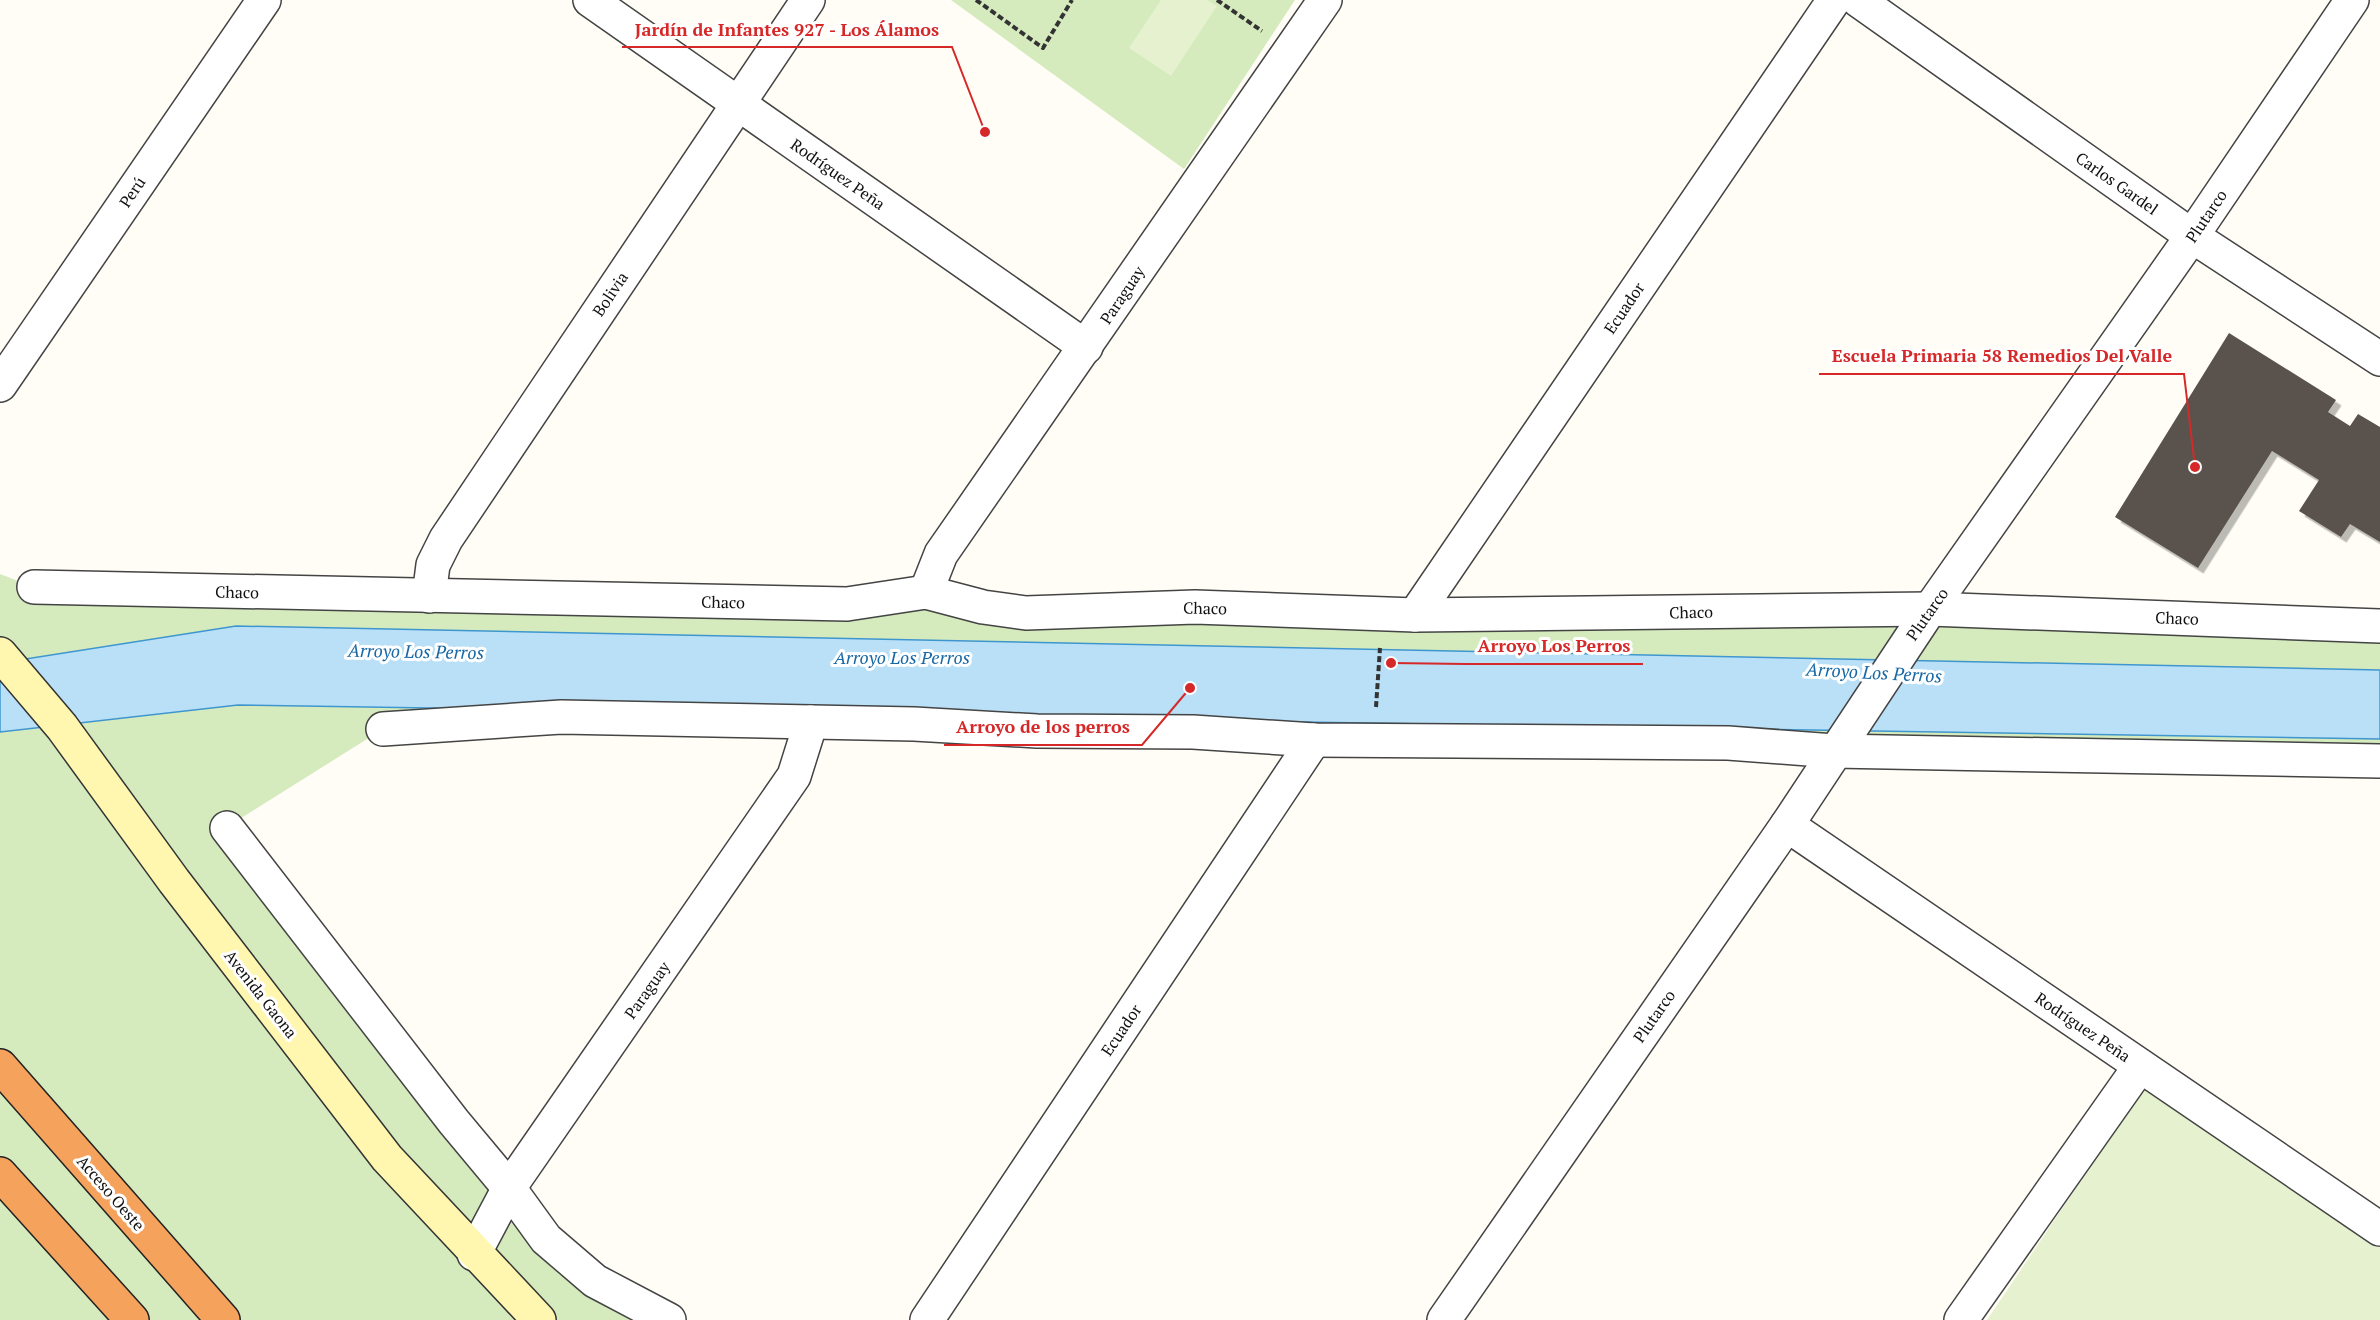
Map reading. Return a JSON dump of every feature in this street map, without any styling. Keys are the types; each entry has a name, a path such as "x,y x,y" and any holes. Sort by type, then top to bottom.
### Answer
{"highway":[{"name":"Acceso Oeste","path":"0,1066 223,1320"},
{"path":"0,1174 132,1320"}],"street":[{"name":"Perú","path":"0,385 264,0"},
{"name":"Rodríguez Peña","path":"590,0 1086,347"},
{"name":"Bolivia","path":"429,597 433,565 446,539 808,0"},
{"name":"Paraguay","path":"926,592 941,554 1324,0"},
{"name":"Ecuador","path":"1415,615 1834,0"},
{"name":"Carlos Gardel","path":"1858,0 2192,236 2380,358"},
{"name":"Plutarco","path":"1444,1320 1787,825 1898,655 2192,236 2352,0"},
{"name":"Chaco","path":"34,586 429,597 847,604 926,592 983,607 1026,613 1195,607 1415,615 1930,609 2380,626"},
{"name":"Avenida Gaona","path":"0,654 62,727 174,881 387,1158 474,1254 539,1320"},
{"path":"383,729 561,717 914,724 1037,731 1193,732 1314,740 1728,743 1843,739 2380,761"},
{"name":"Paraguay","path":"474,1254 509,1188 794,776 811,722"},
{"name":"Ecuador","path":"927,1320 1314,740"},
{"name":"Rodríguez Peña","path":"1787,825 2380,1228"},
{"path":"227,828 454,1122 509,1188 546,1239 595,1281 669,1320"},
{"path":"1961,1320 2140,1066"}],"path":[{"path":"976,0 1043,48 1072,0"},
{"path":"1217,0 1290,51"},
{"path":"1376,681 1381,645"}],"green space":[{"path":"951,0 1295,0 1184,169"},
{"path":"1161,0 1207,0 1217,6 1171,76 1129,48"},
{"path":"0,574 34,587 983,607 2380,626 2380,761 383,729 227,827 546,1239 669,1320 0,1320"},
{"path":"2144,1087 2380,1248 2380,1320 1987,1320"}],"water":[{"path":"236,626 2380,670 2380,739 238,705 0,732 0,663"}],"building":[{"path":"2229,333 2336,400 2328,412 2350,426 2358,414 2380,427 2380,542 2350,524 2341,537 2299,511 2319,480 2272,451 2198,568 2115,517"}],"place":[{"name":"Jardín de Infantes 927 - Los Álamos","path":"985,132"},
{"name":"Escuela Primaria 58 Remedios Del Valle","path":"2195,467"},
{"name":"Arroyo Los Perros","path":"1391,663"},
{"name":"Arroyo de los perros","path":"1190,688"}]}
